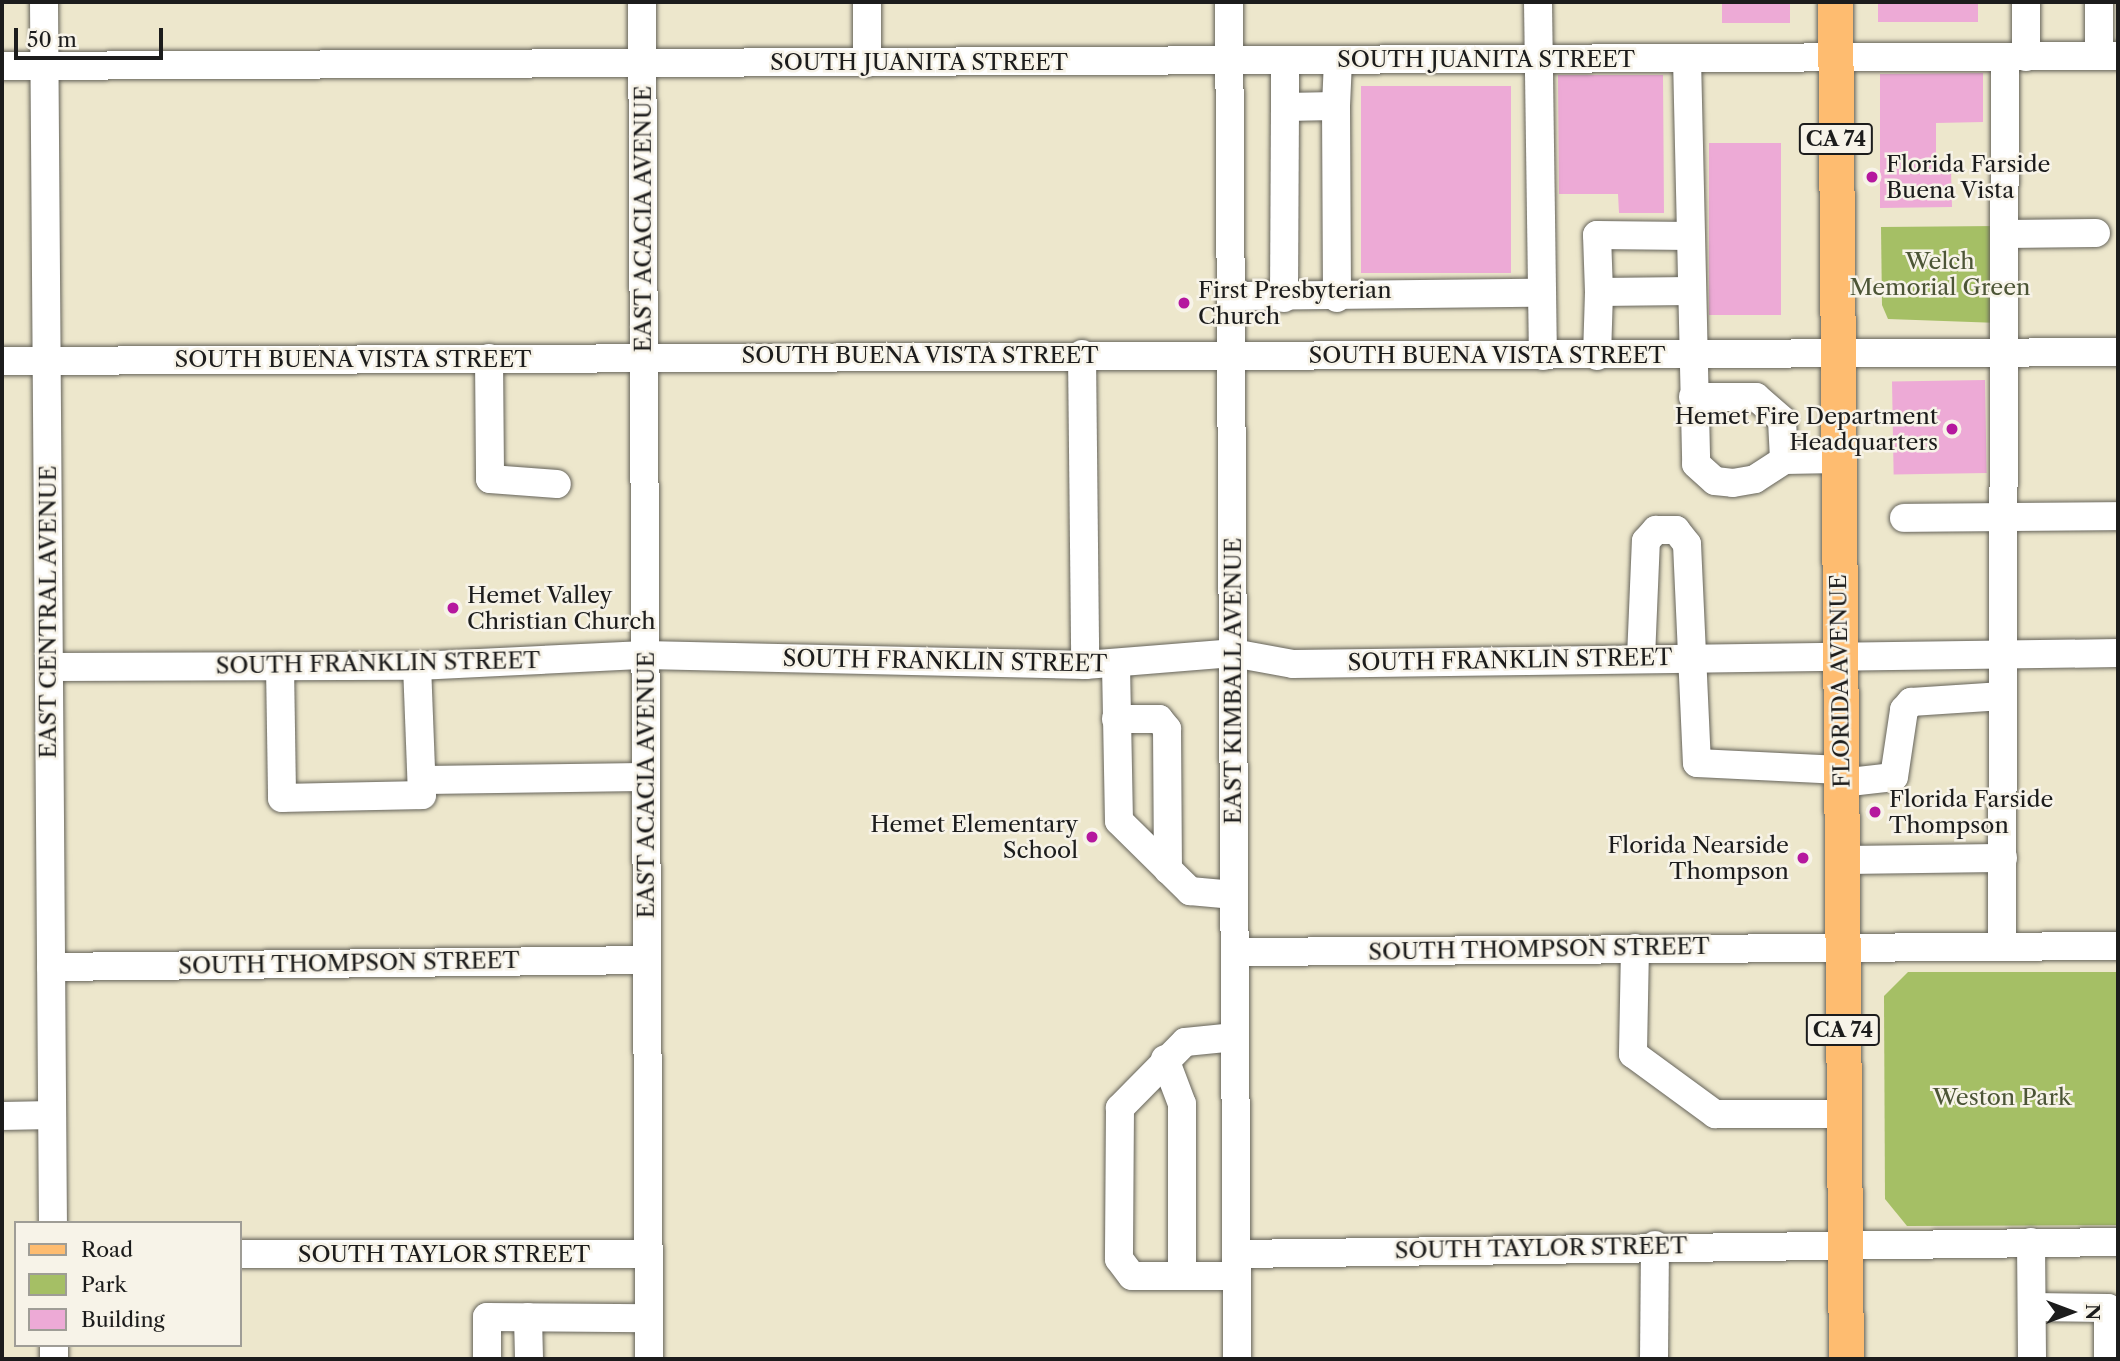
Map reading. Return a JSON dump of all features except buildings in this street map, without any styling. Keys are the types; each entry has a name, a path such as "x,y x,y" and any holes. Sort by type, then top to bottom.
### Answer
{"main road":[{"name":"FLORIDA AVENUE","path":"1835,2 1846,1359"}],"street":[{"name":"EAST CENTRAL AVENUE","path":"44,2 53,1221"},
{"name":"EAST ACACIA AVENUE","path":"642,2 649,1359"},
{"path":"867,2 867,62"},
{"name":"EAST KIMBALL AVENUE","path":"1228,2 1237,1359"},
{"path":"1538,2 1542,59 1543,356"},
{"path":"2002,946 2001,517 2007,353 2006,234 2016,57 2026,2"},
{"path":"2099,2 2109,56"},
{"name":"SOUTH JUANITA STREET","path":"2,66 2109,56"},
{"path":"1687,58 1694,452 1703,474 1733,483 1755,479 1784,460 1839,459"},
{"path":"1284,298 1285,60"},
{"path":"1338,60 1338,298"},
{"path":"1285,107 1336,106"},
{"path":"2006,234 2096,233"},
{"path":"1597,356 1597,235 1690,236"},
{"path":"1599,292 1691,291"},
{"path":"1231,296 1338,298 1541,293"},
{"name":"SOUTH BUENA VISTA STREET","path":"2,361 1231,353 1597,356 1838,352 2118,352"},
{"path":"1082,354 1085,665"},
{"path":"489,358 489,479 557,484"},
{"path":"1693,397 1756,397 1782,420 1784,460"},
{"path":"1904,518 2118,516"},
{"path":"1641,658 1646,541 1656,530 1676,530 1687,544 1687,657 1697,763 1841,777 1894,777 1904,710 1911,702 2003,696"},
{"name":"SOUTH FRANKLIN STREET","path":"49,667 418,666 645,656 1116,665 1233,653 1293,664 1840,654 2118,653"},
{"path":"1116,665 1119,821 1168,870 1200,895 1234,895"},
{"path":"280,666 282,797 422,795 418,666"},
{"path":"1116,719 1160,719 1167,729 1168,870"},
{"path":"422,780 646,777"},
{"path":"1842,860 2003,858"},
{"name":"SOUTH THOMPSON STREET","path":"1235,952 2118,946"},
{"path":"1635,948 1633,1054 1715,1114 1844,1114"},
{"name":"SOUTH THOMPSON STREET","path":"51,967 647,960"},
{"path":"1182,1276 1182,1104 1165,1059 1200,1037 1235,1037"},
{"name":"SOUTH TAYLOR STREET","path":"1165,1059 1120,1108 1119,1259 1132,1276 1182,1276 1237,1265 1654,1245 2118,1242"},
{"path":"2,1116 52,1115"},
{"path":"2031,1242 2032,1359"},
{"path":"1654,1245 1654,1359"},
{"name":"SOUTH TAYLOR STREET","path":"242,1254 648,1254"},
{"path":"2032,1307 2108,1308 2108,1359"},
{"path":"487,1359 487,1317 649,1318"},
{"path":"528,1317 528,1359"}],"green space":[{"name":"Welch Memorial Green","path":"1997,226 1999,323 1888,319 1882,305 1881,227"},
{"name":"Weston Park","path":"1908,972 2118,972 2118,1225 1907,1226 1885,1199 1884,996"}],"place":[{"name":"Florida Farside Buena Vista","path":"1872,177"},
{"name":"First Presbyterian Church","path":"1184,303"},
{"name":"Hemet Fire Department Headquarters","path":"1952,429"},
{"name":"Hemet Valley Christian Church","path":"453,608"},
{"name":"Florida Farside Thompson","path":"1875,812"},
{"name":"Hemet Elementary School","path":"1092,837"},
{"name":"Florida Nearside Thompson","path":"1803,858"}]}
